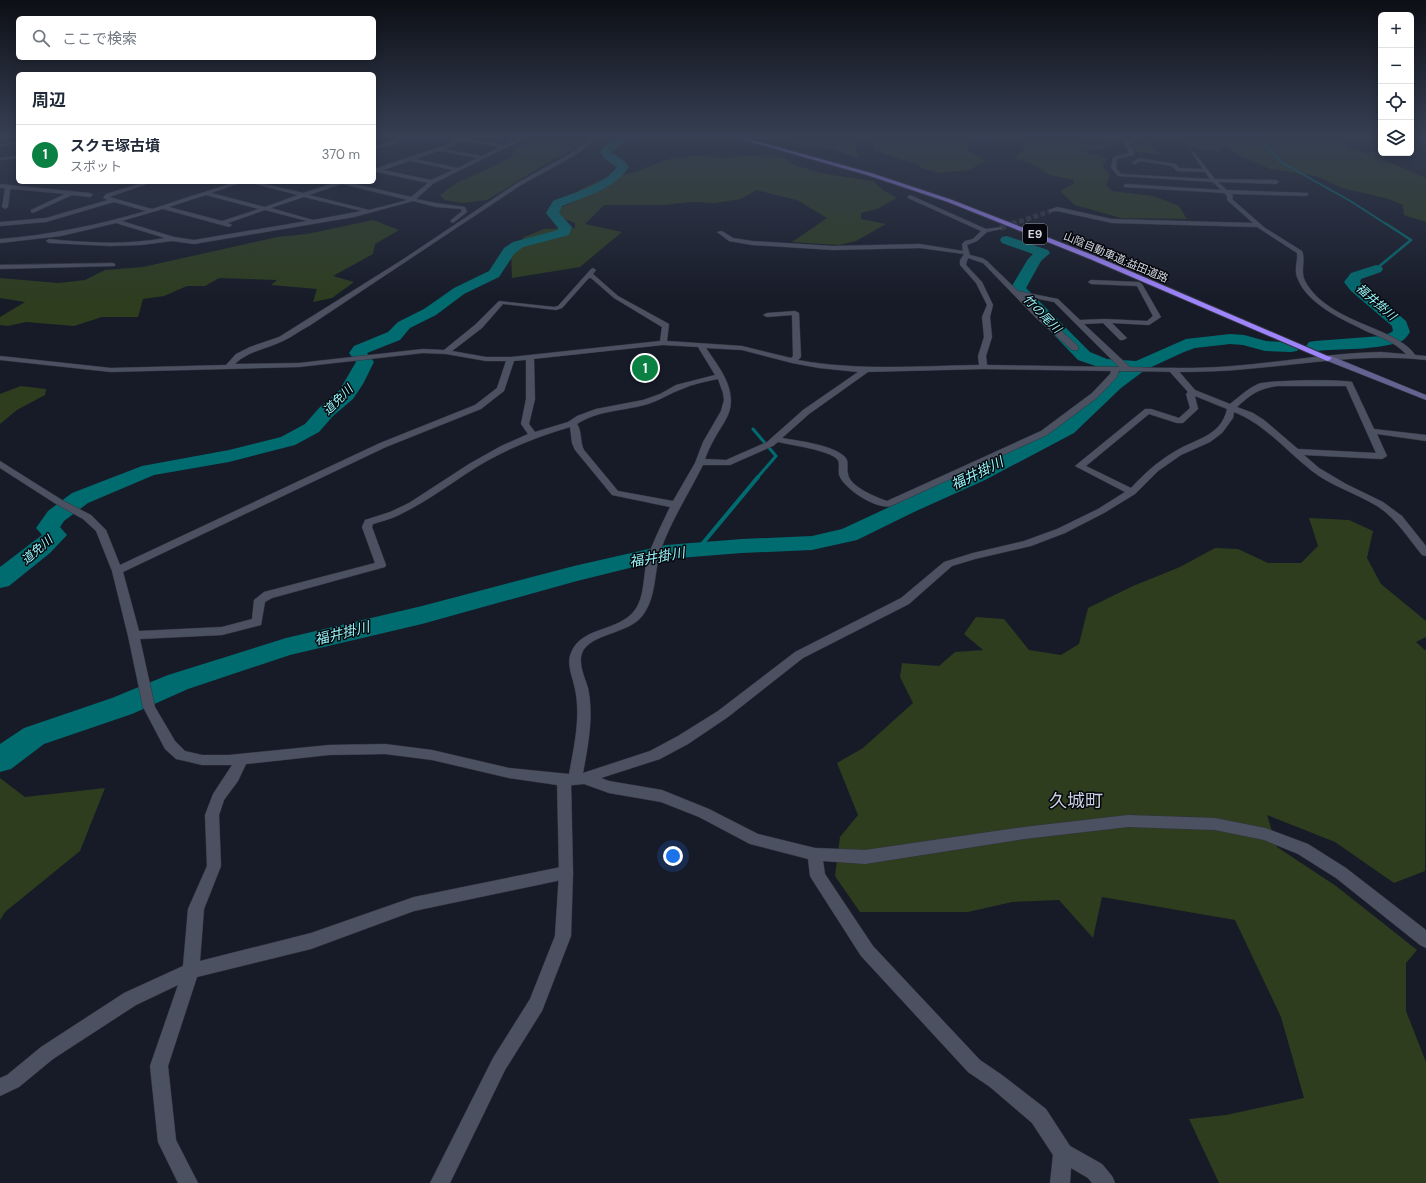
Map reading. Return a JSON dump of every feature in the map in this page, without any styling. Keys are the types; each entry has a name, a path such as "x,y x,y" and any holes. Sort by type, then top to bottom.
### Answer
{"highway":[{"name":"山陰自動車道;益田道路","path":"919,191 1079,252 1328,358"}],"main road":[{"path":"1328,358 1426,398"}],"street":[{"path":"4,207 7,191"},
{"path":"49,191 90,195"},
{"path":"120,191 108,195 106,198 150,210"},
{"path":"0,241 81,231 115,222 211,191"},
{"path":"288,191 370,212"},
{"path":"222,223 315,191"},
{"path":"381,191 436,205 462,208 465,211 432,238 436,240"},
{"path":"115,222 174,239 194,242 370,212 408,202 414,199 421,191"},
{"path":"229,366 239,356 253,349 282,339 436,240 507,191"},
{"path":"1213,191 1306,194"},
{"path":"1226,192 1230,196 1230,199 1258,225 1300,252 1302,256 1298,272 1302,282 1312,295 1328,307 1395,342 1409,351 1412,356"},
{"path":"33,211 71,193"},
{"path":"205,193 310,220 312,222"},
{"path":"910,198 985,231"},
{"path":"0,224 46,220 114,200"},
{"path":"162,206 248,232"},
{"path":"1051,211 1057,209 1093,218 1128,222 1258,225"},
{"path":"967,255 964,244 966,242 975,240 985,231 1000,228"},
{"path":"720,232 731,240 752,243 833,248 920,246 980,259 985,262 1075,348"},
{"path":"33,238 48,241 108,244 134,244 174,239"},
{"path":"967,255 963,260 963,265 979,282 990,305 986,317 988,337 982,356 983,367"},
{"path":"0,267 113,264"},
{"path":"446,352 479,326 501,302 554,309 560,308 593,270"},
{"path":"588,276 593,276 616,297 666,326 663,343"},
{"path":"1078,322 1105,321 1149,323 1157,317 1139,284 1091,282"},
{"path":"1016,293 1056,300 1127,369"},
{"path":"767,315 795,313 797,357 792,361"},
{"path":"1105,321 1124,338"},
{"path":"0,358 111,370 300,365 410,351 446,352 486,359 511,359 663,343 742,348 792,361 819,366 866,370 983,367 1173,370 1245,367 1328,358 1375,355 1426,358"},
{"path":"440,1183 499,1064 536,1005 563,936 566,873 574,779 584,733 583,697 577,671 576,654 584,642 622,625 637,615 647,600 651,564 657,546 676,505 699,462 706,444 714,430 723,420 728,400 725,385 701,346"},
{"path":"530,357 533,390 530,409 525,424 533,435"},
{"path":"116,571 383,445 478,407 502,389 511,359"},
{"path":"777,439 841,457 844,462 843,474 848,483 865,495 888,504 1044,434 1095,395 1114,375 1115,369"},
{"path":"699,462 727,463 740,459 777,439 806,412 866,370"},
{"path":"1173,370 1192,392 1250,415 1261,422 1316,470 1342,486 1380,504 1398,518 1426,552"},
{"path":"134,636 145,634 222,631 257,622 260,600 268,595 381,566 367,527 369,522 394,514 412,505 472,466 504,448 533,435 572,424 580,418 599,411 632,406 646,402 663,396 680,387 719,376"},
{"path":"574,779 655,755 683,740 723,714 799,655 905,601 948,564 973,556 1027,544 1061,531 1094,514 1132,492 1155,468 1178,454 1207,440 1219,431 1229,418 1231,408 1249,392 1261,386 1277,384 1349,384 1382,456 1295,452"},
{"path":"1132,492 1080,466 1148,410 1180,421 1194,410 1190,394 1192,392"},
{"path":"572,424 575,426 576,444 581,454 607,480 615,493 676,505"},
{"path":"1371,431 1426,438"},
{"path":"0,464 59,502 87,517 101,530 116,571 134,636 149,707 170,745 181,755 202,760 242,759 329,750 385,749 432,755 510,773 574,779 609,787 662,796 704,813 755,840 815,854 865,857 1024,833 1128,821 1215,824 1265,834 1303,849 1341,873 1426,940"},
{"path":"188,1183 166,1142 159,1066 192,971 196,909 214,866 212,815 218,798 233,777 242,759"},
{"path":"815,854 818,876 867,950 974,1066 996,1081 1039,1116 1063,1153 1095,1171 1105,1183"},
{"path":"0,1087 13,1081 47,1053 130,999 192,971 311,941 414,904 566,873"},
{"path":"1060,1183 1063,1153"}],"green space":[{"path":"445,191 501,191 487,200 463,203 445,200 440,195"},
{"path":"580,191 754,191 741,199 715,203 691,202 664,205 604,205 585,224 622,232 580,267 512,278 511,253 524,237 544,229 575,228 575,223 559,217 558,209 586,196"},
{"path":"761,191 885,191 897,198 877,209 861,213 861,219 886,224 856,241 839,245 792,242 827,218 797,200"},
{"path":"1060,191 1114,191 1153,196 1179,206 1187,219 1121,218 1075,205"},
{"path":"1356,191 1426,191 1426,222 1404,215 1403,205 1389,199"},
{"path":"373,220 399,230 375,244 373,254 333,276 354,282 332,298 313,302 317,289 271,285 277,280 219,278 205,286 187,286 164,296 143,299 138,317 102,317 74,326 26,322 8,326 0,325 0,317 25,302 0,298 0,278 58,283 85,280 105,270 143,267 277,237 307,234"},
{"path":"21,386 46,389 45,395 17,410 0,424 0,394"},
{"path":"1309,518 1349,520 1373,531 1367,558 1381,584 1426,621 1426,637 1416,642 1426,651 1425,871 1394,883 1335,842 1267,815 1277,847 1336,886 1417,950 1406,963 1406,1011 1426,1062 1426,1183 1219,1183 1189,1119 1226,1115 1304,1098 1281,1017 1235,920 1102,897 1093,938 1059,900 1012,902 968,912 860,912 835,876 840,837 858,815 837,763 863,748 913,703 900,677 902,663 939,666 955,652 983,650 964,634 976,617 1004,619 1029,650 1061,655 1079,644 1088,608 1133,586 1180,567 1215,548 1238,549 1268,563 1301,563 1318,546"},
{"path":"0,778 25,797 105,788 80,851 5,912 0,920"}],"waterway":[{"name":"道免川","path":"0,580 35,553 55,535 47,528 56,516 80,498 149,470 229,456 288,441 312,428 326,412 346,395 354,384 365,362 358,353 360,350 394,336 404,325 430,312 459,291 494,274 509,251 518,244 558,235 564,232 565,227 552,213 557,204 588,191"},
{"path":"1333,191 1386,224"},
{"path":"1376,269 1411,240 1385,223"},
{"name":"竹の尾川","path":"1007,240 1043,253 1035,259 1018,289 1084,356 1104,364 1139,366"},
{"name":"福井掛川","path":"1315,346 1381,341 1396,337 1402,332 1400,324 1356,288 1352,282 1356,276 1376,269"},
{"name":"福井掛川","path":"1139,366 1192,343 1230,339 1244,340 1265,346 1291,347"},
{"name":"福井掛川","path":"0,760 34,736 122,706 178,682 286,647 422,615 574,574 666,552 742,546 812,543 849,535 977,475 1067,429 1115,384 1139,366"},
{"path":"753,429 776,456 757,478"},
{"path":"698,549 758,477"}],"tunnel":[{"path":"1000,228 1051,211"}],"place":[{"name":"スクモ塚古墳","path":"645,368"}],"district":[{"name":"久城町","path":"1076,801"}]}
